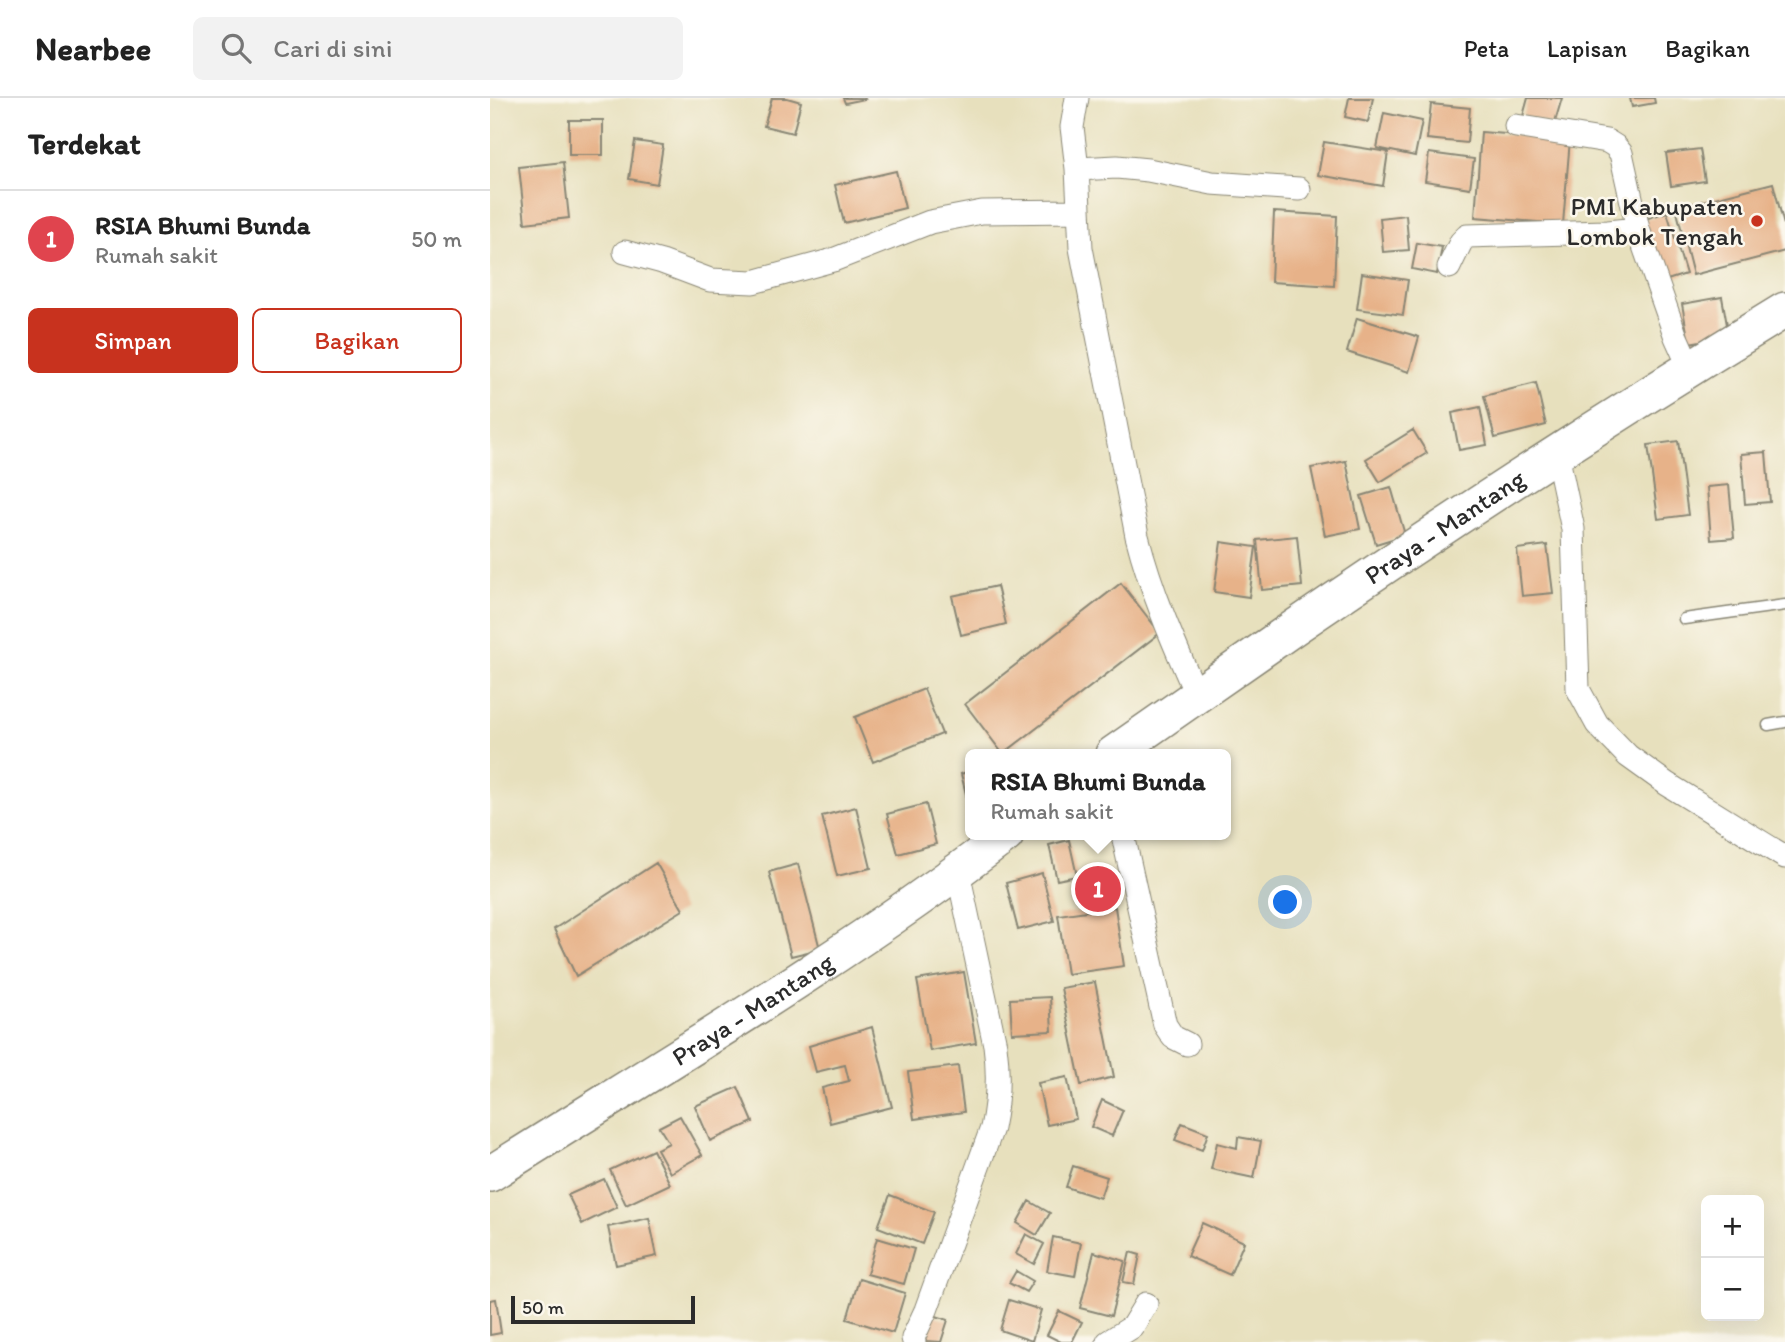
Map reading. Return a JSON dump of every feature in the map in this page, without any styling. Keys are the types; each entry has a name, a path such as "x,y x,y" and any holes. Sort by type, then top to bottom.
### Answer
{"main road":[{"name":"Praya - Mantang","path":"1120,749 1384,566 1690,368 1785,310"},
{"name":"Praya - Mantang","path":"490,1174 821,966 958,872 1000,840"}],"street":[{"path":"1077,98 1072,127 1081,248 1137,536 1157,599 1197,696"},
{"path":"1516,126 1607,141 1618,148 1638,229 1676,337 1690,368"},
{"path":"1077,169 1116,167 1149,170 1212,183 1299,189"},
{"path":"625,252 710,280 753,282 832,260 929,222 982,212 1079,211"},
{"path":"1449,267 1461,242 1467,236 1638,229"},
{"path":"1557,454 1573,529 1578,689 1597,724 1628,756 1785,857"},
{"path":"1124,840 1164,1025 1173,1037 1187,1044"},
{"path":"914,1342 913,1338 926,1310 992,1128 997,1098 998,1067 995,1045 958,872"},
{"path":"1108,1342 1132,1327 1146,1304"}],"lane":[{"path":"1684,620 1785,605"},
{"path":"1768,725 1785,722"}],"building":[{"path":"772,98 801,102 793,133 764,126"},
{"path":"843,98 864,98 865,99 845,103"},
{"path":"1349,98 1373,98 1368,122 1345,117"},
{"path":"1528,98 1562,98 1554,125 1523,116"},
{"path":"1630,98 1654,98 1655,103 1632,107"},
{"path":"1431,104 1470,108 1467,143 1427,139"},
{"path":"1384,113 1422,121 1415,156 1377,148"},
{"path":"569,120 603,120 603,155 569,155"},
{"path":"1481,132 1570,139 1563,224 1475,217"},
{"path":"635,141 663,145 657,184 629,179"},
{"path":"1324,142 1388,152 1383,186 1318,175"},
{"path":"1700,149 1705,181 1671,186 1666,153"},
{"path":"1429,153 1474,159 1470,188 1425,181"},
{"path":"563,162 569,218 525,223 519,167"},
{"path":"896,171 905,208 844,223 835,185"},
{"path":"1773,183 1785,229 1785,251 1693,275 1676,208"},
{"path":"1274,212 1337,216 1334,286 1271,282"},
{"path":"1667,212 1686,274 1661,282 1642,220"},
{"path":"1406,215 1409,250 1383,252 1380,218"},
{"path":"1417,243 1442,247 1437,274 1412,269"},
{"path":"1362,273 1408,280 1403,315 1357,309"},
{"path":"1722,297 1729,336 1689,343 1682,304"},
{"path":"1357,318 1419,337 1409,372 1347,352"},
{"path":"1536,383 1546,425 1495,438 1484,396"},
{"path":"1480,407 1487,445 1459,450 1452,413"},
{"path":"1413,430 1427,453 1380,482 1366,459"},
{"path":"1678,441 1688,515 1658,519 1648,445"},
{"path":"1766,452 1770,502 1745,504 1741,454"},
{"path":"1346,461 1360,529 1325,536 1311,468"},
{"path":"1729,485 1734,538 1711,540 1707,487"},
{"path":"1391,487 1405,535 1376,544 1361,496"},
{"path":"1297,536 1302,586 1262,590 1257,540"},
{"path":"1221,542 1256,547 1249,597 1214,592"},
{"path":"1547,545 1553,593 1522,596 1517,549"},
{"path":"1121,583 1160,633 1009,749 999,749 965,704"},
{"path":"997,586 1006,624 961,635 952,596"},
{"path":"924,689 942,734 873,762 855,717"},
{"path":"965,773 965,790 961,774"},
{"path":"926,804 936,844 898,854 887,814"},
{"path":"856,807 871,868 837,876 822,816"},
{"path":"1069,840 1077,876 1057,880 1049,845"},
{"path":"656,863 683,910 576,976 554,929"},
{"path":"798,864 820,949 791,956 769,872"},
{"path":"1042,873 1054,921 1018,930 1006,883"},
{"path":"1115,907 1124,966 1067,974 1058,915"},
{"path":"964,972 976,1043 930,1051 917,980"},
{"path":"1095,982 1114,1077 1081,1085 1061,988"},
{"path":"1050,997 1052,1031 1012,1033 1010,999"},
{"path":"872,1027 892,1107 830,1123 822,1088 849,1081 845,1065 816,1072 809,1046"},
{"path":"958,1066 964,1112 914,1119 908,1072"},
{"path":"1067,1077 1076,1119 1047,1125 1038,1083"},
{"path":"738,1087 753,1122 710,1141 695,1106"},
{"path":"1102,1100 1123,1110 1112,1136 1091,1127"},
{"path":"680,1116 702,1155 670,1173 657,1149 669,1143 659,1127"},
{"path":"1182,1123 1208,1133 1202,1150 1175,1140"},
{"path":"1238,1137 1261,1141 1254,1178 1211,1169 1217,1143 1237,1148"},
{"path":"653,1150 670,1184 626,1205 610,1170"},
{"path":"1073,1166 1107,1177 1100,1198 1066,1187"},
{"path":"604,1179 617,1207 582,1224 568,1195"},
{"path":"890,1195 934,1212 922,1244 878,1227"},
{"path":"1029,1201 1050,1213 1037,1235 1017,1223"},
{"path":"649,1218 657,1256 616,1265 608,1227"},
{"path":"1202,1223 1244,1242 1230,1275 1187,1256"},
{"path":"1026,1234 1044,1244 1034,1264 1016,1254"},
{"path":"1053,1237 1081,1243 1075,1276 1047,1271"},
{"path":"877,1238 914,1249 904,1284 867,1274"},
{"path":"1094,1252 1125,1261 1111,1316 1080,1308"},
{"path":"1130,1252 1140,1255 1134,1284 1123,1282"},
{"path":"1016,1271 1033,1281 1026,1292 1009,1283"},
{"path":"859,1279 905,1293 893,1333 847,1319"},
{"path":"496,1299 501,1333 490,1335 490,1300"},
{"path":"1009,1300 1041,1310 1032,1341 1000,1330"},
{"path":"1059,1311 1082,1322 1072,1342 1061,1342 1047,1335"},
{"path":"933,1315 948,1320 941,1342 925,1341"}],"place":[{"name":"PMI Kabupaten Lombok Tengah","path":"1757,221"},
{"name":"RSIA Bhumi Bunda","path":"1098,889"}]}
